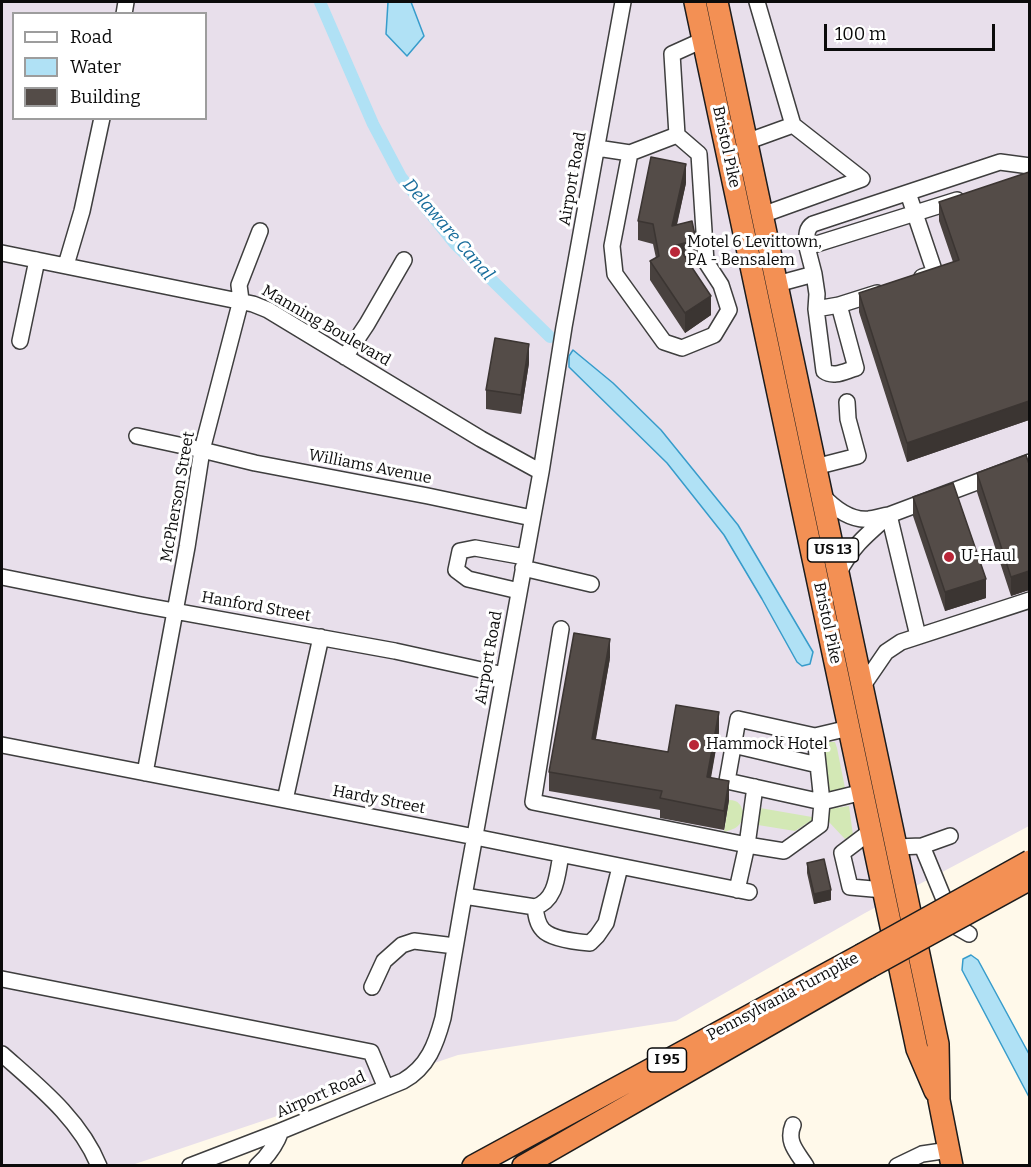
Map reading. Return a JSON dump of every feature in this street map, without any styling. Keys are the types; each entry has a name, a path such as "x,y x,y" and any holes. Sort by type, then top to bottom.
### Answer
{"highway":[{"name":"Bristol Pike","path":"695,2 917,1049 939,1100"},
{"name":"Bristol Pike","path":"717,2 938,1044 939,1100 950,1158"},
{"name":"Pennsylvania Turnpike","path":"523,1166 1029,861"},
{"name":"Pennsylvania Turnpike","path":"473,1166 865,961 1029,879"}],"street":[{"name":"Airport Road","path":"190,1166 386,1088 409,1077 427,1061 432,1052 444,1018 623,2"},
{"path":"757,2 793,125 862,179 762,215"},
{"path":"630,153 612,246 615,274 664,342 682,348 714,335 729,310 721,285 706,262 699,154 677,135 672,54 703,40"},
{"path":"66,265 82,211 102,120"},
{"path":"746,142 793,125"},
{"path":"597,148 630,153 677,135"},
{"path":"699,154 726,147"},
{"path":"839,305 856,368 833,375 824,371 816,309 817,294 807,247 808,226 1000,162 1029,166"},
{"path":"908,192 935,273 914,280"},
{"path":"807,247 969,196"},
{"name":"McPherson Street","path":"145,773 176,611 202,450 241,300 239,285 260,231"},
{"name":"Manning Boulevard","path":"2,258 37,260 66,265 253,304 268,310 481,439 541,472"},
{"path":"20,341 37,260"},
{"path":"345,357 404,260"},
{"path":"777,284 814,274"},
{"path":"816,309 839,305 892,287"},
{"path":"815,467 858,456 848,419 847,402"},
{"name":"Williams Avenue","path":"137,436 255,464 532,518"},
{"path":"821,494 838,509 857,518 867,519 889,515 1029,462"},
{"path":"838,574 856,545 889,515"},
{"path":"889,515 918,636"},
{"path":"519,591 468,579 456,570 460,551 475,548 591,584"},
{"name":"Hanford Street","path":"2,577 395,651 504,675"},
{"path":"862,687 886,652 901,642 1029,600"},
{"path":"561,628 533,802 747,845 784,850 820,825 822,802 815,736"},
{"path":"285,800 321,637"},
{"path":"849,728 815,736 738,719 727,781 822,802 863,792"},
{"name":"Hardy Street","path":"2,745 743,891 747,845"},
{"path":"733,745 818,765"},
{"path":"747,845 755,787"},
{"path":"872,831 842,853 850,887 884,890"},
{"path":"896,847 922,846 950,836"},
{"path":"922,846 954,926 969,934"},
{"path":"464,896 535,907 540,905 551,896 554,889 561,855"},
{"path":"535,907 542,930 550,935 590,943 606,923 620,867"},
{"path":"372,987 384,961 402,945 414,941 455,946"},
{"path":"2,979 371,1052 386,1088"},
{"path":"2,1054 66,1113 93,1152 99,1166"},
{"path":"793,1125 790,1131 792,1145 806,1166"},
{"path":"257,1166 278,1140 281,1131"},
{"path":"897,1166 922,1154 950,1158"}],"shaded area":[{"path":"2,2 1029,2 1029,826 865,913 676,1021 458,1055 132,1165 2,1166"}],"green space":[{"path":"835,742 845,788 829,793 826,791 821,745"},
{"path":"729,800 739,804 744,814 737,827 724,832"},
{"path":"849,806 853,835 845,839 828,821 828,809"},
{"path":"760,808 812,817 812,820 795,831 758,825"}],"water":[{"path":"388,2 411,2 424,36 407,56 386,34"},
{"path":"573,350 613,383 661,430 738,525 813,652 810,664 802,666 797,662 724,535 667,463 569,367 569,356"},
{"path":"971,955 978,960 1029,1054 1029,1097 962,970 963,959"}],"building":[{"name":"Motel 6 Levittown, PA - Bensalem","path":"651,157 686,164 672,226 692,221 696,240 677,245 711,296 685,313 650,261 659,256 653,224 638,221"},
{"path":"1029,172 1029,401 907,443 859,293 959,260 939,202"},
{"path":"495,338 529,344 521,395 486,390"},
{"path":"1026,455 1029,464 1029,571 1011,577 977,473"},
{"name":"U-Haul","path":"953,483 986,579 945,592 913,497"},
{"name":"Hammock Hotel","path":"574,633 610,639 592,739 668,752 676,705 719,712 707,777 729,781 724,811 660,798 662,791 549,772"},
{"path":"824,859 831,890 814,894 807,863"}],"waterway":[{"name":"Delaware Canal","path":"320,2 373,124 401,177 455,244 550,337"}],"place":[{"name":"Motel 6 Levittown, PA - Bensalem","path":"675,252"},
{"name":"U-Haul","path":"949,557"},
{"name":"Hammock Hotel","path":"694,745"}]}
